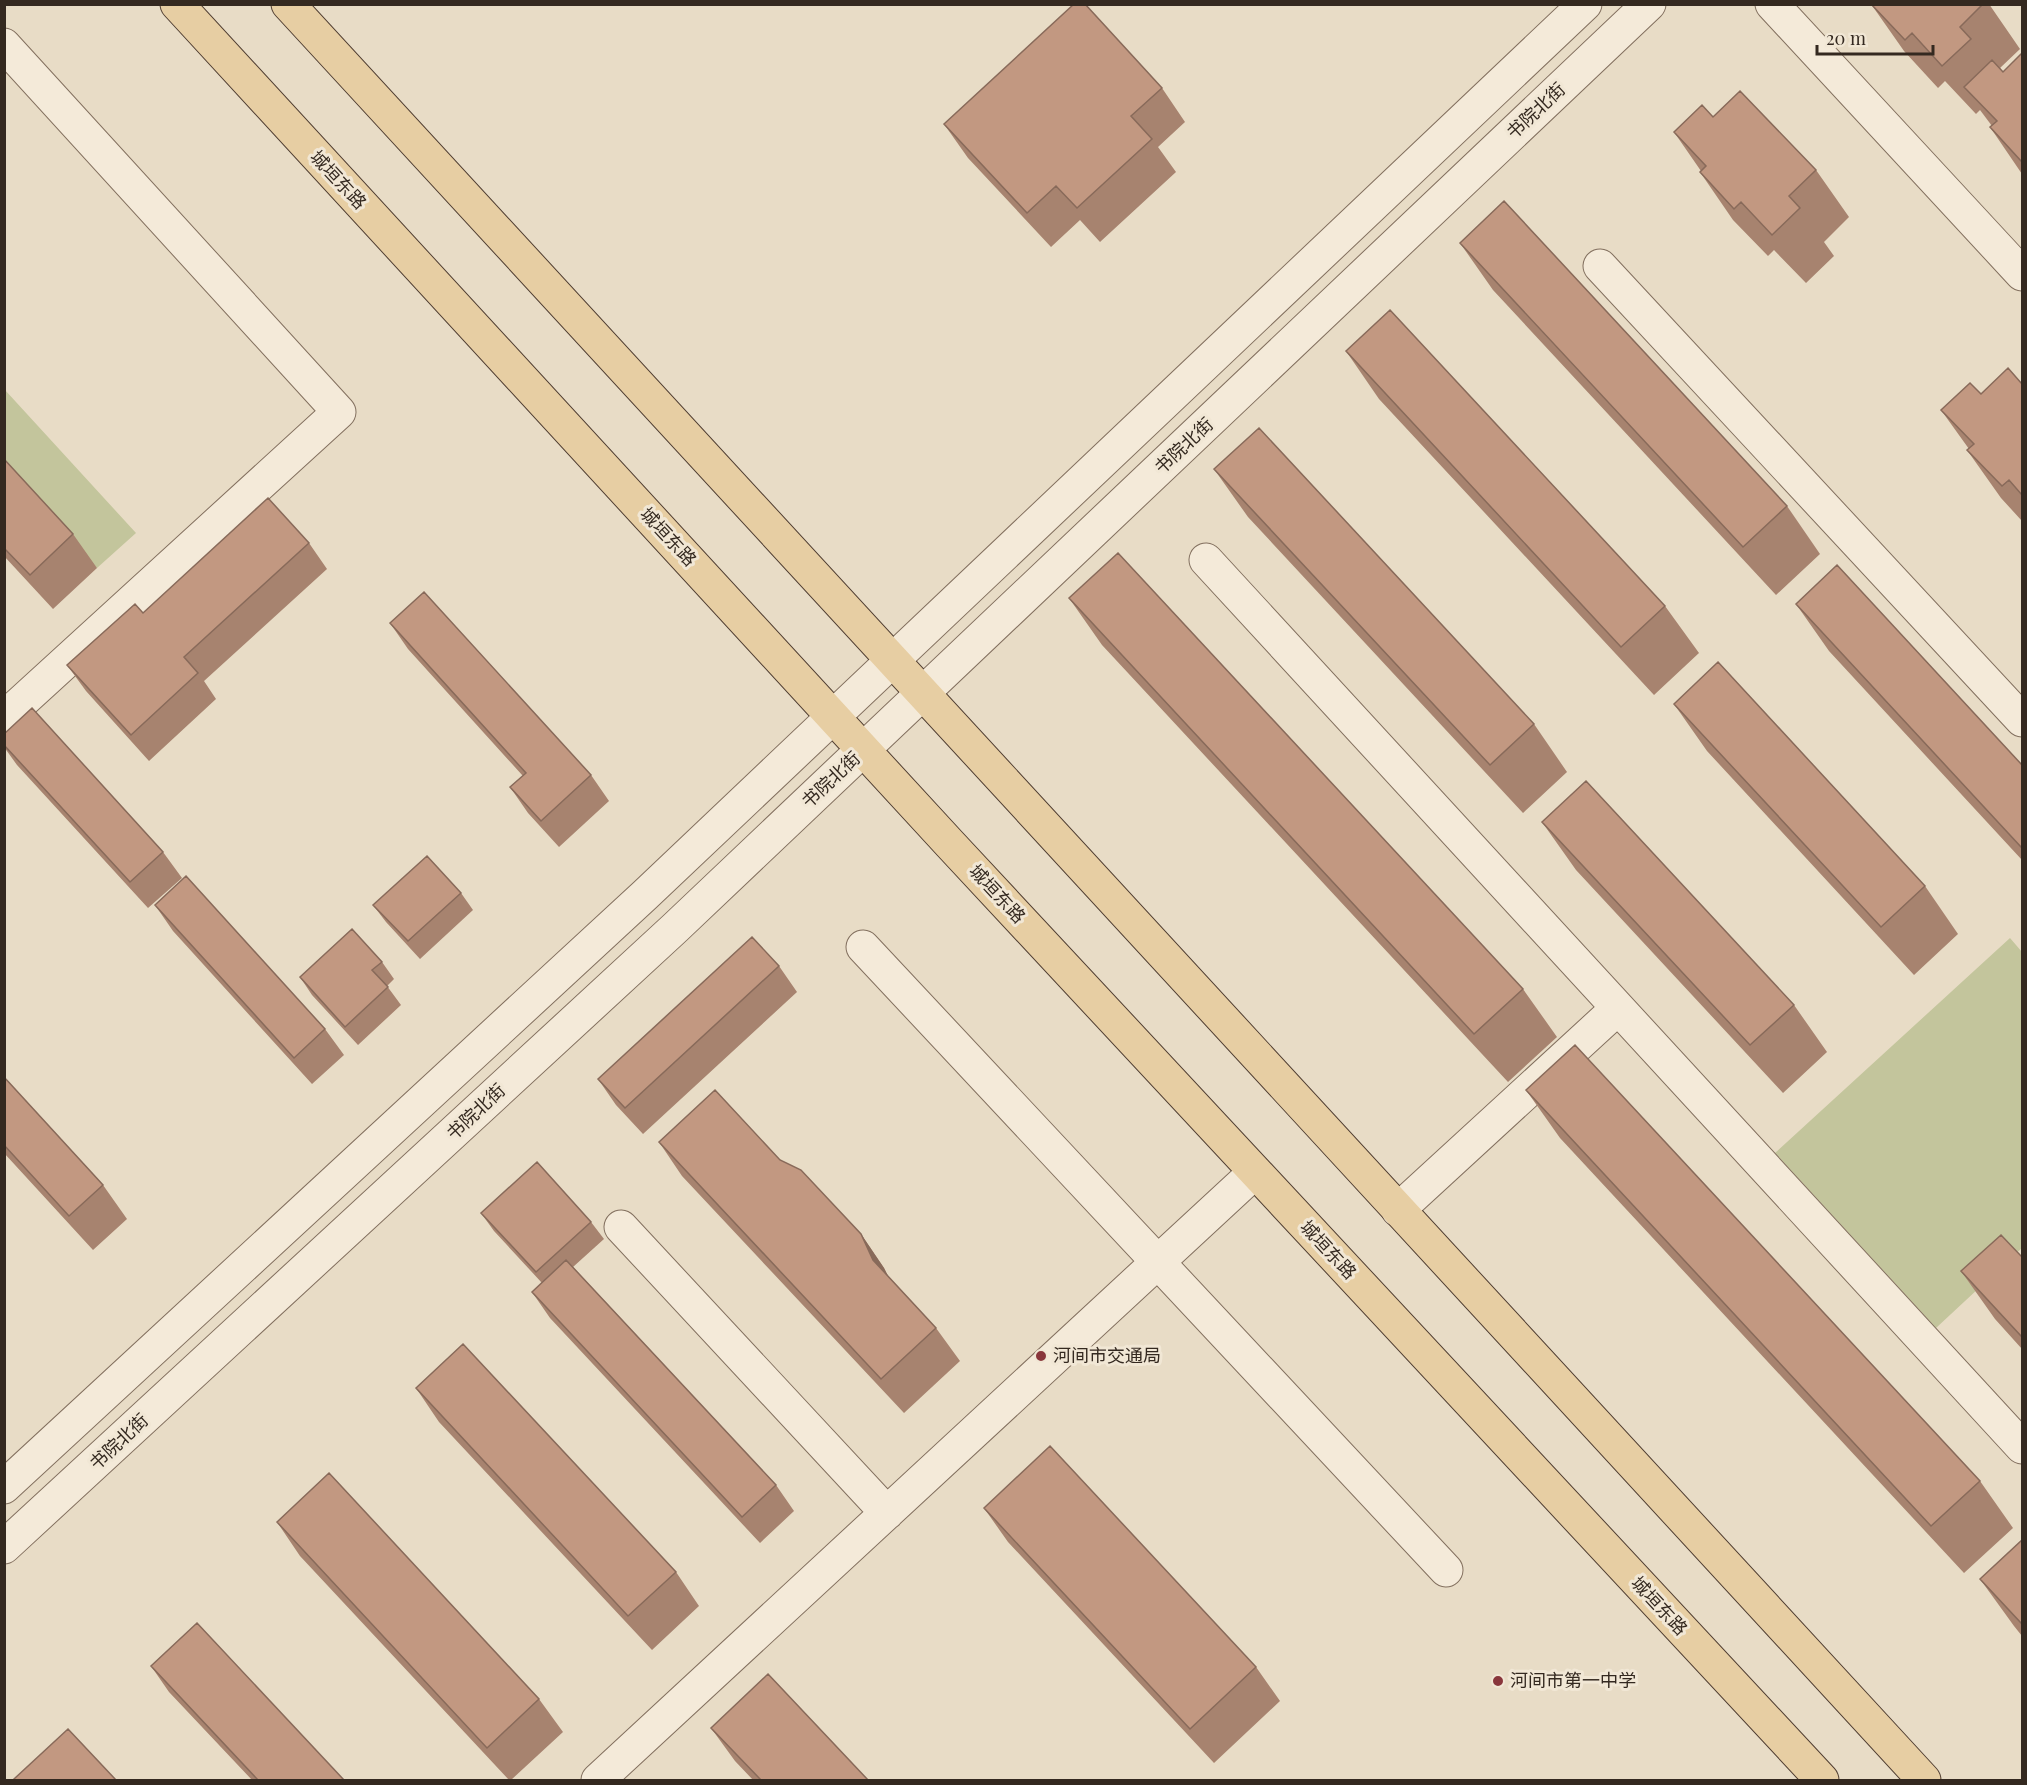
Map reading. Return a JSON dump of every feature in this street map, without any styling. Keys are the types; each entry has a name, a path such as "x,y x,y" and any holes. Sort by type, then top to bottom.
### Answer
{"main road":[{"name":"城垣东路","path":"177,4 863,750 1822,1780"},
{"path":"288,4 1924,1780"}],"street":[{"path":"4,1487 636,903 1585,4"},
{"name":"书院北街","path":"4,1547 658,944 1649,4"},
{"path":"1772,4 2022,274"},
{"path":"4,45 339,412 4,718"},
{"path":"1600,266 2022,720"},
{"path":"1206,560 2022,1447"},
{"path":"863,947 1446,1570"},
{"path":"1398,1210 1618,1008"},
{"path":"598,1780 1256,1172"},
{"path":"621,1227 887,1513"}],"green space":[{"path":"5,390 136,533 97,568 5,467"},
{"path":"2010,938 2022,952 2022,1248 1936,1328 1775,1153"}],"building":[{"path":"1074,4 1085,4 1162,88 1131,116 1152,139 1077,208 1056,186 1027,213 944,124"},
{"path":"1871,4 1983,4 1960,27 1971,39 1942,66 1912,33 1905,40"},
{"path":"2022,53 2022,162 1990,127 1997,121 1964,87 1992,60 2003,72"},
{"path":"1740,91 1816,170 1789,196 1800,208 1772,235 1741,202 1734,209 1700,172 1706,166 1674,132 1702,105 1713,117"},
{"path":"1504,201 1787,506 1743,547 1460,243"},
{"path":"1390,310 1665,606 1621,647 1346,351"},
{"path":"2008,368 2022,384 2022,495 2009,480 2002,486 1967,450 1974,444 1941,410 1970,383 1981,394"},
{"path":"1259,428 1534,724 1490,765 1214,469"},
{"path":"4,459 73,534 30,575 4,548"},
{"path":"268,498 309,543 184,657 198,673 131,735 67,665 135,604 143,613"},
{"path":"1118,553 1523,989 1474,1034 1069,598"},
{"path":"1837,565 2022,765 2022,848 1796,604"},
{"path":"424,592 591,775 541,821 510,787 526,773 390,623"},
{"path":"1718,662 1925,886 1881,927 1674,704"},
{"path":"32,708 163,852 130,882 4,745 4,734"},
{"path":"1586,781 1794,1005 1750,1045 1542,822"},
{"path":"427,856 461,893 408,941 373,905"},
{"path":"186,876 325,1029 294,1058 155,905"},
{"path":"352,929 382,962 372,970 388,987 345,1027 300,977"},
{"path":"752,937 779,966 625,1108 598,1079"},
{"path":"1575,1045 1980,1481 1931,1526 1526,1090"},
{"path":"4,1077 103,1185 69,1216 4,1145"},
{"path":"715,1090 780,1160 801,1170 861,1234 873,1260 936,1328 881,1379 659,1142"},
{"path":"537,1162 591,1222 536,1272 481,1213"},
{"path":"2001,1235 2022,1257 2022,1337 1961,1271"},
{"path":"566,1260 776,1485 742,1517 532,1292"},
{"path":"463,1344 676,1572 628,1616 416,1388"},
{"path":"1050,1446 1256,1667 1190,1729 984,1508"},
{"path":"329,1473 539,1699 487,1748 277,1522"},
{"path":"2022,1540 2022,1624 1980,1579"},
{"path":"197,1623 344,1780 258,1780 151,1666"},
{"path":"768,1674 868,1780 761,1780 711,1728"},
{"path":"68,1729 116,1780 14,1779"}],"place":[{"name":"河间市交通局","path":"1041,1356"},
{"name":"河间市第一中学","path":"1498,1681"}]}
